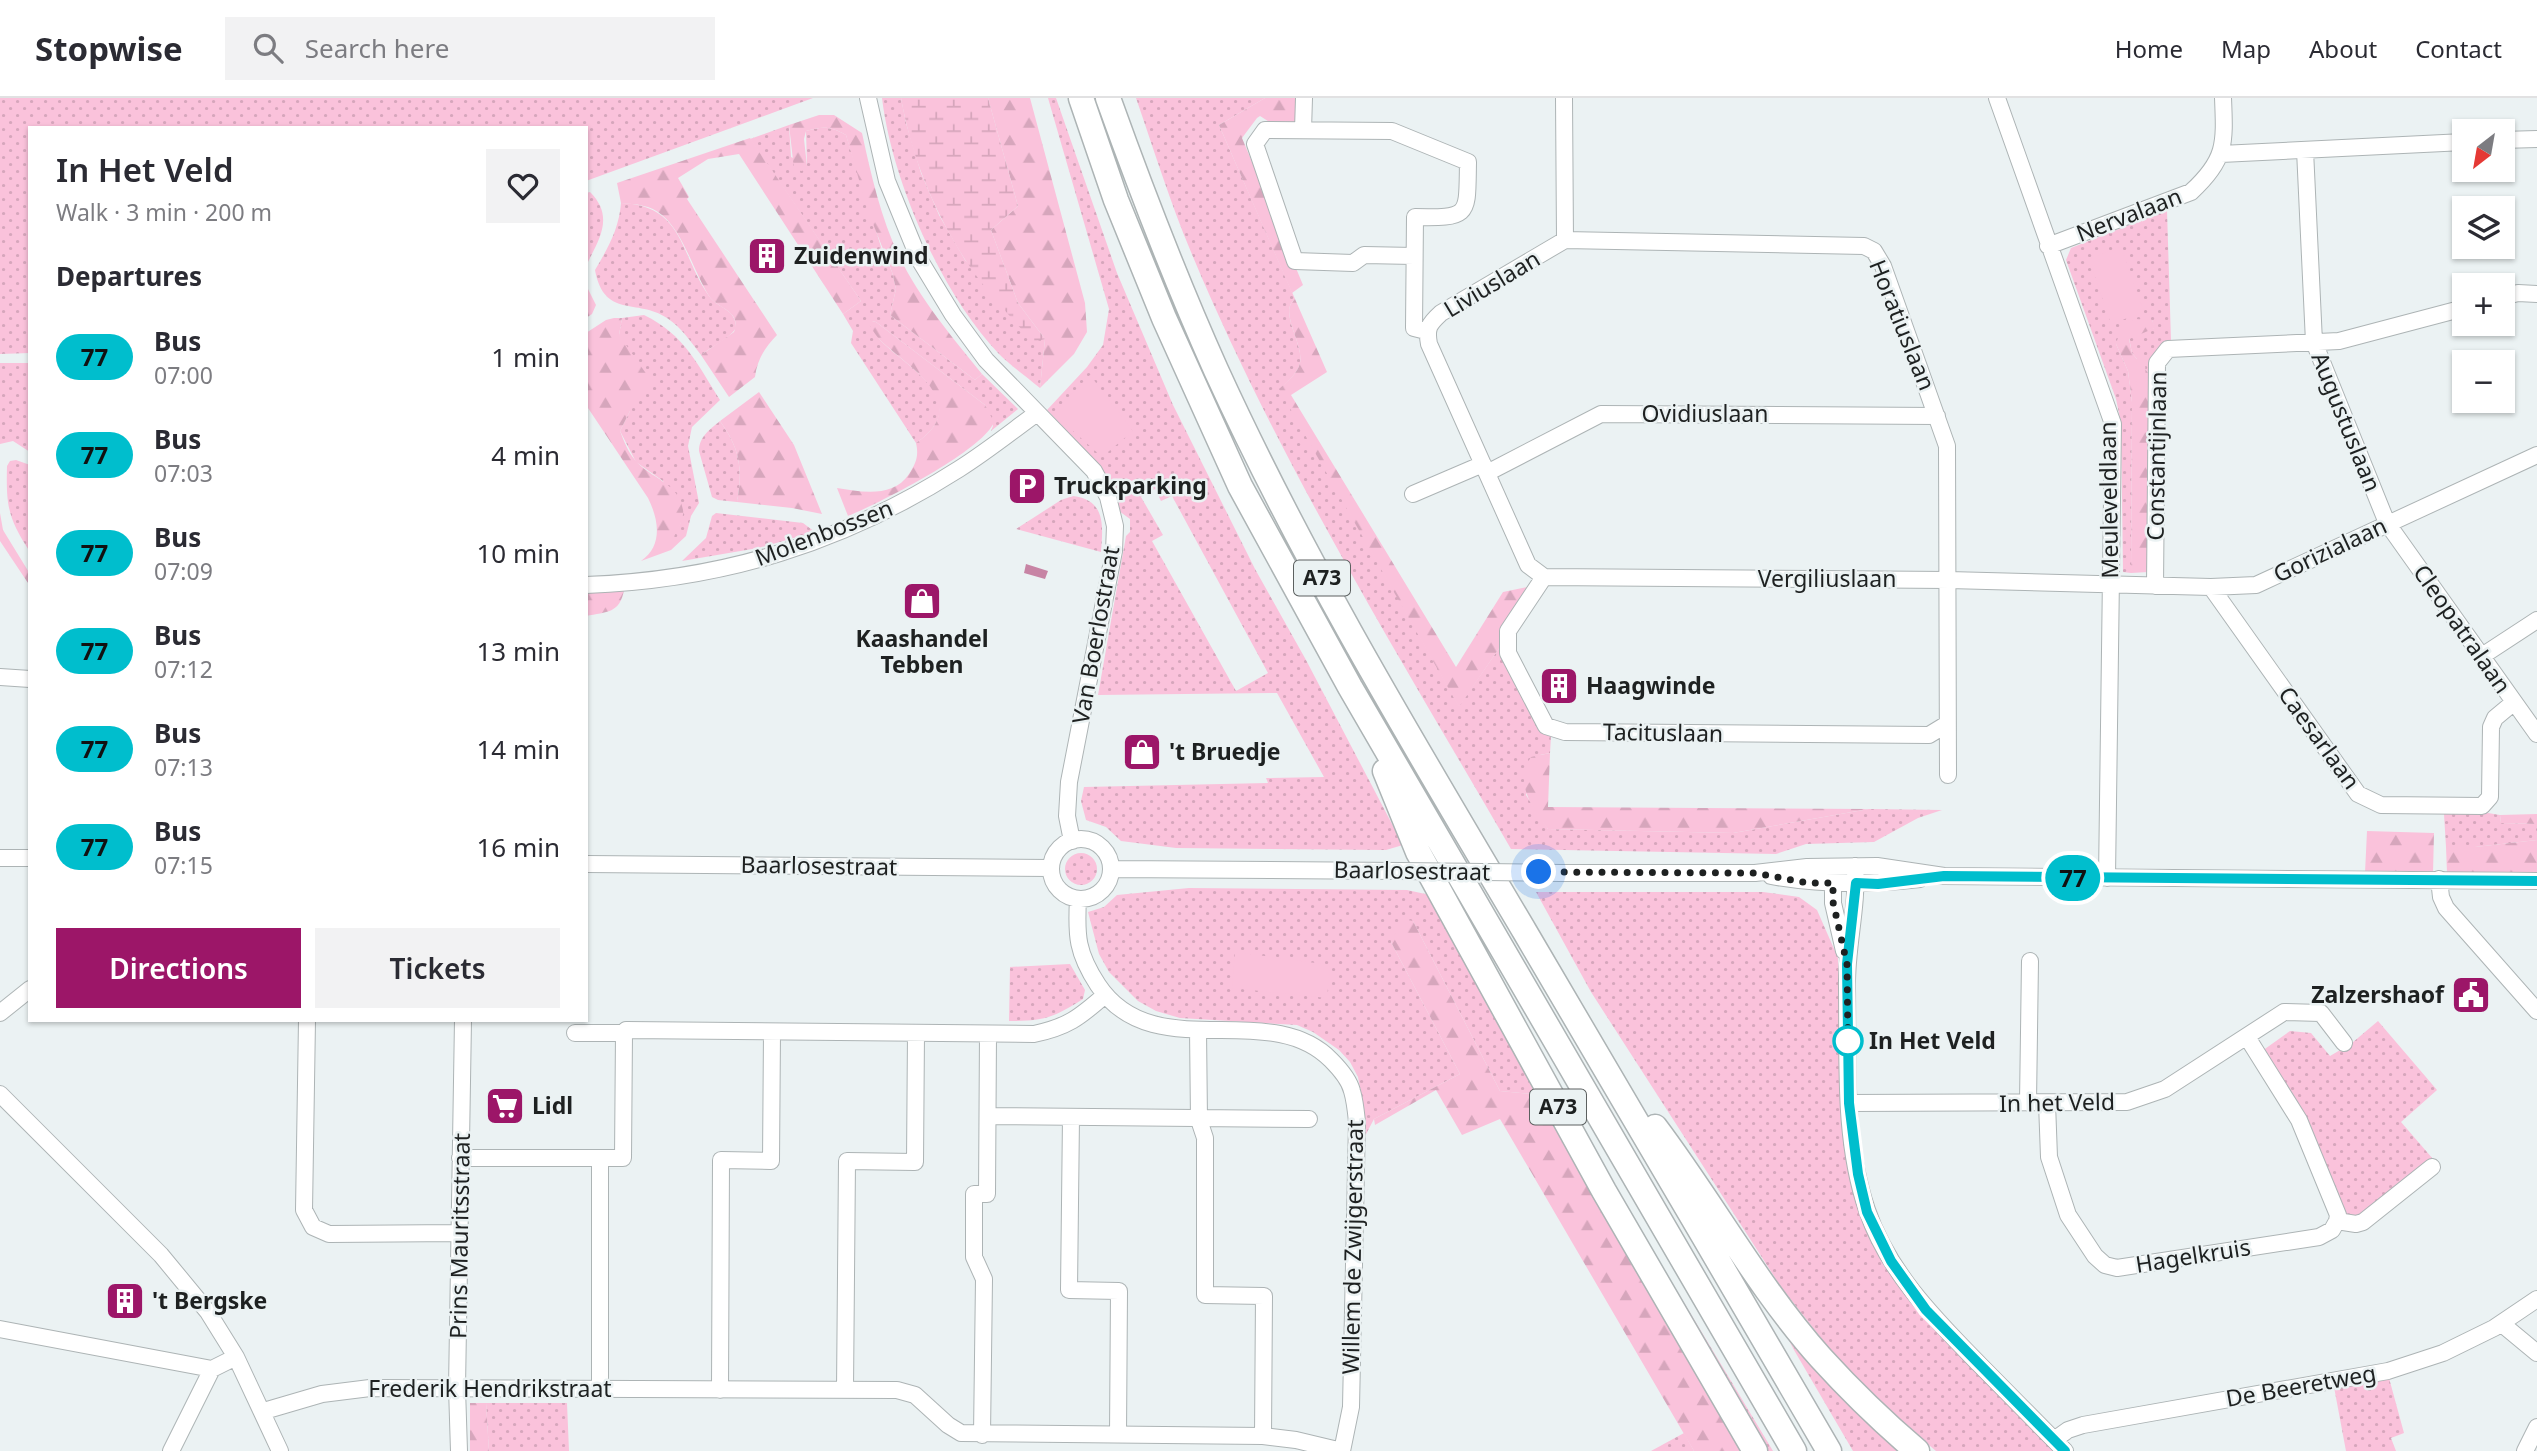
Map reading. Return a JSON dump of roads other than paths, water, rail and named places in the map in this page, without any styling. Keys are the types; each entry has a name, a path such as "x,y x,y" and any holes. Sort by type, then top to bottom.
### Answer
{"highway":[{"name":"A73","path":"1081,98 1116,201 1205,413 1240,486 1350,687 1794,1451"},
{"name":"A73","path":"1108,98 1138,184 1188,306 1279,499 1411,739 1829,1451"},
{"name":"A73","path":"1350,687 1418,852 1604,1191 1755,1451"},
{"name":"A73","path":"1585,1034 1688,1171 1759,1278 1819,1357 1882,1421 1917,1451"}],"street":[{"path":"869,98 887,181 919,259 953,315 986,360 1037,413"},
{"path":"1303,130 1304,98"},
{"name":"Liviuslaan","path":"1544,576 1528,565 1429,344 1426,331 1429,324 1441,313 1565,240 1563,98"},
{"name":"Meuleveldlaan","path":"1997,98 2113,424 2107,878"},
{"path":"2223,98 2225,140 2221,154 2452,143"},
{"path":"1414,256 1364,256 1353,262 1295,261 1255,144 1265,130 1392,131 1468,162 1467,202 1462,213 1451,218 1415,217 1413,328 1426,331"},
{"path":"2515,140 2537,139"},
{"name":"Augustuslaan","path":"2305,150 2314,342 2387,523"},
{"name":"Nervalaan","path":"2048,246 2190,192 2209,175 2221,154"},
{"name":"Horatiuslaan","path":"1565,240 1864,246 1874,251 1883,266 1947,446 1949,580"},
{"path":"2515,294 2537,294"},
{"name":"Constantijnlaan","path":"2155,586 2157,363 2168,349 2339,341 2452,311"},
{"name":"Molenbossen","path":"588,585 635,583 701,574 762,560 845,530 901,503 961,468 1037,413"},
{"name":"Van Boerlostraat","path":"1037,413 1094,471 1108,497 1115,526 1114,551 1069,782 1068,816 1072,841"},
{"name":"Ovidiuslaan","path":"1485,468 1601,414 1937,416"},
{"name":"Gorizialaan","path":"2110,584 2211,587 2256,585 2537,454"},
{"path":"1413,494 1485,468"},
{"name":"Cleopatralaan","path":"2387,523 2537,734"},
{"name":"Vergiliuslaan","path":"1544,576 2110,584"},
{"name":"Tacituslaan","path":"1544,576 1508,631 1508,653 1546,726 1565,732 1929,735 1947,724"},
{"path":"1948,775 1949,580"},
{"name":"Caesarlaan","path":"2211,587 2358,794 2381,805 2482,806 2490,797 2491,727 2495,718 2513,703"},
{"path":"2482,656 2537,620"},
{"path":"0,677 28,679"},
{"path":"1085,840 1096,844 1107,855 1111,869 1110,878 1102,891 1087,898 1078,899 1064,894 1054,881 1051,868 1058,851 1072,841 1085,840"},
{"path":"0,858 28,858"},
{"name":"Baarlosestraat","path":"588,864 1051,868"},
{"path":"1855,866 1856,883 1847,964 1849,1103 1856,1160 1867,1212 1891,1261 1926,1310 2060,1446"},
{"name":"Baarlosestraat","path":"1833,875 1855,866 1877,866 1944,876"},
{"name":"Baarlosestraat","path":"1111,869 1755,873 1807,867 1856,883 1878,884 1944,876 2537,881"},
{"path":"1833,875 1833,902 1847,964"},
{"path":"2439,880 2441,897 2446,908 2537,1011"},
{"name":"Willem de Zwijgerstraat","path":"1078,899 1077,940 1086,968 1105,995 1130,1014 1161,1027 1278,1033 1303,1040 1333,1061 1342,1070 1352,1089 1357,1122 1354,1336 1351,1407 1342,1451"},
{"path":"2028,1103 2030,961"},
{"path":"0,1013 28,991"},
{"path":"575,1033 624,1033 626,1030 1034,1034 1061,1028 1105,995"},
{"name":"In het Veld","path":"1849,1103 2127,1102 2165,1089 2284,1012 2320,1013 2344,1043"},
{"path":"307,1022 304,1210 313,1227 329,1234 459,1233"},
{"name":"Prins Mauritsstraat","path":"459,1451 457,1388 463,1022"},
{"path":"1198,1030 1199,1119 1205,1138 1205,1295 1264,1296 1264,1437"},
{"path":"720,1390 722,1160 771,1161 772,1031"},
{"path":"460,1158 622,1158 624,1033"},
{"path":"845,1390 847,1161 915,1162 916,1033"},
{"path":"982,1435 984,1279 974,1257 974,1195 987,1194 988,1034"},
{"path":"2246,1037 2299,1120 2338,1215 2337,1221"},
{"path":"0,1094 161,1255 208,1312 236,1357 281,1451"},
{"name":"Hagelkruis","path":"2047,1104 2049,1157 2068,1215 2095,1256 2105,1265 2117,1268 2319,1237 2332,1230 2337,1221 2356,1224 2363,1222 2432,1167"},
{"path":"988,1116 1309,1119"},
{"path":"1071,1117 1069,1290 1119,1291 1118,1435"},
{"path":"600,1158 600,1388"},
{"name":"De Beeretweg","path":"2060,1446 2068,1430 2083,1425 2388,1371 2443,1353 2502,1324 2537,1299"},
{"path":"2502,1324 2537,1353"},
{"path":"0,1329 212,1369"},
{"path":"171,1451 212,1369 236,1357"},
{"name":"Frederik Hendrikstraat","path":"264,1412 322,1394 370,1388 897,1390 915,1395 948,1425 961,1433 1264,1437 1296,1440 1342,1451"},
{"path":"2525,1451 2537,1427"}],"water":[{"path":"1026,564 1048,571 1045,579 1024,573"}],"place":[{"name":"Zuidenwind","path":"767,256"},
{"name":"Truckparking","path":"1027,486"},
{"name":"Kaashandel Tebben","path":"922,601"},
{"name":"Haagwinde","path":"1559,686"},
{"name":"'t Bruedje","path":"1142,752"},
{"name":"Zalzershaof","path":"2471,995"},
{"name":"In Het Veld","path":"1848,1041"},
{"name":"Lidl","path":"505,1106"},
{"name":"'t Bergske","path":"125,1301"}]}
